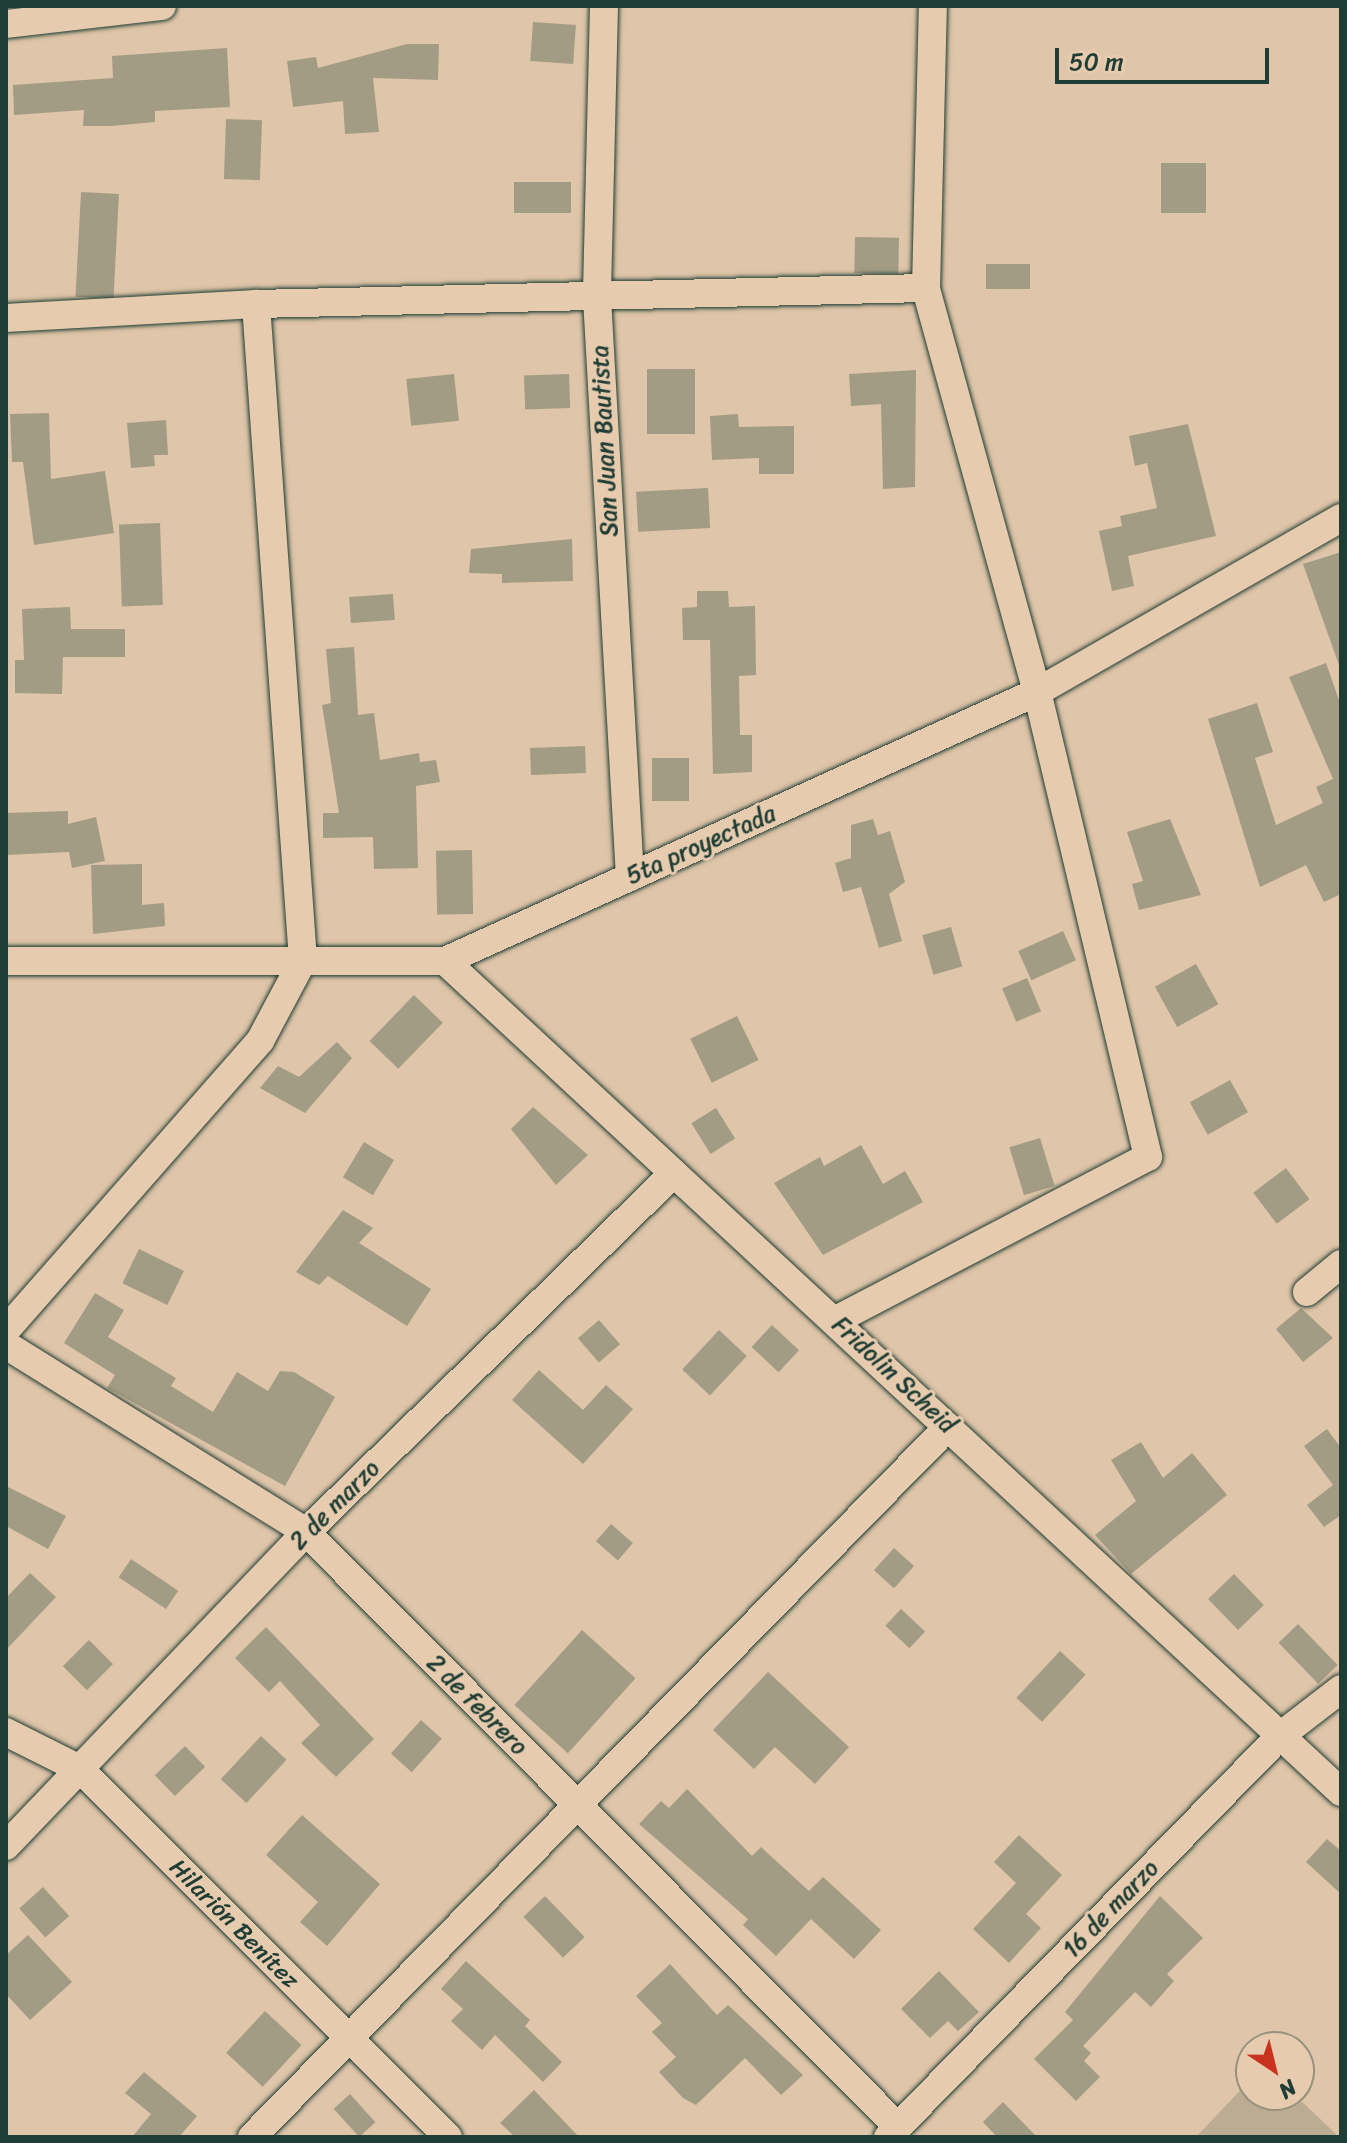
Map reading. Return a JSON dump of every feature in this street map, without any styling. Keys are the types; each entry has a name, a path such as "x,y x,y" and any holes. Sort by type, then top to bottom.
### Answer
{"street":[{"path":"6,24 162,6"},
{"name":"San Juan Bautista","path":"604,6 597,298 630,877"},
{"path":"836,1320 1148,1157 1037,692 926,288 933,6"},
{"path":"6,318 256,304 926,288"},
{"path":"6,1330 260,1041 303,960 256,304"},
{"name":"5ta proyectada","path":"6,961 445,961 1037,692 1341,518"},
{"name":"Fridolin Scheid","path":"445,961 836,1320 1341,1792"},
{"name":"2 de marzo","path":"6,1846 306,1532 674,1173"},
{"path":"1307,1292 1341,1264"},
{"name":"2 de febrero","path":"6,1345 306,1532 893,2132"},
{"path":"252,2137 572,1802 948,1427"},
{"name":"16 de marzo","path":"893,2132 1280,1736 1341,1689"},
{"name":"Hilarión Benítez","path":"6,1732 80,1769 448,2137"}],"shaded area":[{"path":"1235,2096 1235,2111 1312,2111 1339,2137 1196,2137"}],"building":[{"path":"533,22 576,25 573,64 530,61"},
{"path":"407,44 439,44 438,80 373,78 379,132 345,134 343,101 293,107 287,61 316,57 318,68"},
{"path":"227,48 230,107 155,111 155,122 111,126 83,126 84,110 14,115 13,85 113,78 112,56"},
{"path":"226,119 262,120 260,180 224,179"},
{"path":"1161,163 1206,163 1206,213 1161,213"},
{"path":"514,182 571,182 571,213 514,213"},
{"path":"81,192 119,194 113,299 76,297"},
{"path":"855,237 899,238 898,274 854,273"},
{"path":"986,264 1030,264 1030,289 986,289"},
{"path":"647,369 695,369 695,434 647,434"},
{"path":"916,370 915,487 883,489 881,404 851,406 849,374"},
{"path":"454,374 459,421 411,426 406,379"},
{"path":"569,374 570,408 525,410 524,376"},
{"path":"49,413 51,479 105,471 114,533 34,545 23,462 12,462 10,414"},
{"path":"738,414 739,427 794,426 794,474 759,474 759,458 712,460 710,416"},
{"path":"166,420 168,455 154,455 155,466 131,468 127,423"},
{"path":"1188,424 1216,536 1128,556 1134,586 1112,591 1099,531 1122,526 1120,516 1157,508 1147,463 1135,466 1129,436"},
{"path":"708,488 710,528 638,532 636,492"},
{"path":"160,523 163,605 122,606 119,524"},
{"path":"572,539 573,581 502,583 502,574 469,573 471,549"},
{"path":"1341,552 1341,665 1339,665 1303,564"},
{"path":"697,591 728,591 729,607 755,606 756,675 739,676 740,735 752,735 752,772 713,774 710,640 683,640 682,608 697,607"},
{"path":"393,594 395,620 351,623 349,597"},
{"path":"70,607 71,629 125,629 125,657 63,657 62,694 15,693 15,660 24,660 22,609"},
{"path":"354,647 358,715 374,713 380,760 419,753 420,762 436,760 440,782 416,786 418,868 374,869 373,837 323,838 323,813 339,813 322,705 331,703 326,649"},
{"path":"1326,663 1341,706 1341,894 1324,902 1306,865 1260,887 1208,719 1257,703 1273,752 1255,758 1276,825 1323,803 1316,787 1333,779 1289,677"},
{"path":"585,746 586,773 531,775 530,748"},
{"path":"652,758 689,758 689,801 652,801"},
{"path":"68,811 68,824 96,817 105,861 72,868 69,852 6,855 6,813"},
{"path":"873,819 878,835 890,831 905,882 889,894 902,941 879,948 861,887 843,892 835,863 851,858 851,825"},
{"path":"1170,819 1201,895 1139,910 1132,884 1143,881 1127,832"},
{"path":"472,850 473,914 437,915 436,851"},
{"path":"142,864 142,905 164,903 165,926 93,934 91,865"},
{"path":"951,927 962,966 933,975 922,935"},
{"path":"1063,931 1076,960 1031,980 1018,951"},
{"path":"1196,964 1218,1004 1177,1027 1155,987"},
{"path":"1027,978 1041,1011 1016,1022 1002,989"},
{"path":"414,995 443,1023 398,1069 370,1041"},
{"path":"737,1016 758,1060 712,1083 690,1039"},
{"path":"337,1042 352,1058 305,1113 260,1088 278,1066 299,1077"},
{"path":"1230,1080 1248,1112 1208,1135 1190,1102"},
{"path":"533,1107 588,1155 556,1185 511,1129"},
{"path":"716,1108 735,1139 710,1154 691,1123"},
{"path":"1040,1138 1055,1186 1024,1195 1009,1147"},
{"path":"364,1142 394,1160 373,1195 343,1177"},
{"path":"861,1145 883,1184 905,1171 923,1202 823,1255 774,1183 820,1157 824,1166"},
{"path":"1286,1168 1309,1199 1277,1224 1253,1193"},
{"path":"343,1210 373,1228 359,1243 431,1289 407,1326 328,1276 319,1285 296,1272"},
{"path":"139,1249 184,1271 167,1305 122,1283"},
{"path":"95,1293 124,1310 108,1337 176,1378 171,1386 213,1412 237,1372 268,1391 280,1371 294,1372 335,1397 285,1486 107,1388 115,1375 64,1343"},
{"path":"1301,1308 1333,1338 1303,1362 1276,1329"},
{"path":"599,1320 620,1344 599,1363 578,1338"},
{"path":"772,1325 799,1350 779,1372 752,1347"},
{"path":"719,1330 747,1356 710,1395 682,1369"},
{"path":"539,1370 583,1410 606,1385 633,1409 583,1464 512,1400"},
{"path":"1327,1429 1341,1448 1341,1515 1324,1527 1307,1505 1333,1485 1304,1446"},
{"path":"1141,1442 1163,1478 1192,1453 1227,1495 1131,1574 1095,1535 1136,1501 1111,1460"},
{"path":"6,1486 66,1516 48,1549 6,1526"},
{"path":"611,1524 633,1543 618,1560 596,1541"},
{"path":"894,1548 914,1566 894,1588 874,1570"},
{"path":"131,1559 178,1591 166,1609 119,1577"},
{"path":"30,1573 56,1597 6,1650 6,1598"},
{"path":"1234,1574 1264,1605 1238,1630 1208,1599"},
{"path":"901,1609 925,1632 909,1648 885,1626"},
{"path":"1298,1624 1338,1665 1318,1684 1279,1643"},
{"path":"266,1627 374,1739 336,1777 301,1743 320,1725 280,1681 269,1692 235,1658"},
{"path":"582,1630 636,1678 568,1753 514,1705"},
{"path":"89,1640 113,1664 87,1690 63,1666"},
{"path":"1060,1651 1086,1675 1042,1722 1016,1698"},
{"path":"768,1672 849,1747 815,1784 775,1747 754,1769 713,1730"},
{"path":"421,1720 442,1739 412,1772 391,1753"},
{"path":"261,1736 287,1760 246,1803 221,1779"},
{"path":"185,1746 205,1767 175,1796 155,1775"},
{"path":"687,1789 752,1856 761,1847 809,1891 823,1877 881,1930 854,1959 811,1919 776,1956 743,1925 748,1919 639,1824 661,1801 669,1808"},
{"path":"302,1815 380,1884 327,1946 300,1922 318,1902 266,1855"},
{"path":"1019,1835 1062,1875 1026,1914 1041,1928 1009,1963 973,1929 1016,1883 994,1862"},
{"path":"1327,1839 1341,1851 1341,1894 1306,1862"},
{"path":"43,1887 69,1916 45,1937 19,1908"},
{"path":"545,1896 585,1937 563,1958 523,1917"},
{"path":"1160,1896 1203,1938 1167,1974 1174,1981 1151,2007 1135,1992 1083,2046 1091,2053 1084,2061 1100,2077 1076,2101 1034,2059 1073,2020 1065,2012"},
{"path":"28,1935 72,1982 30,2020 6,1994 6,1955"},
{"path":"466,1961 530,2020 525,2026 562,2062 543,2082 495,2035 482,2050 451,2021 463,2009 441,1989"},
{"path":"670,1964 717,2015 728,2005 803,2075 781,2095 745,2058 696,2105 683,2098 659,2072 676,2057 652,2032 662,2023 636,1996"},
{"path":"939,1971 979,2012 958,2031 948,2021 930,2038 901,2009"},
{"path":"265,2011 302,2045 263,2087 226,2053"},
{"path":"144,2072 197,2116 179,2137 132,2137 151,2114 125,2093"},
{"path":"534,2090 579,2137 515,2137 500,2123"},
{"path":"350,2094 375,2122 359,2137 334,2109"},
{"path":"1003,2102 1037,2137 997,2137 983,2122"}]}
